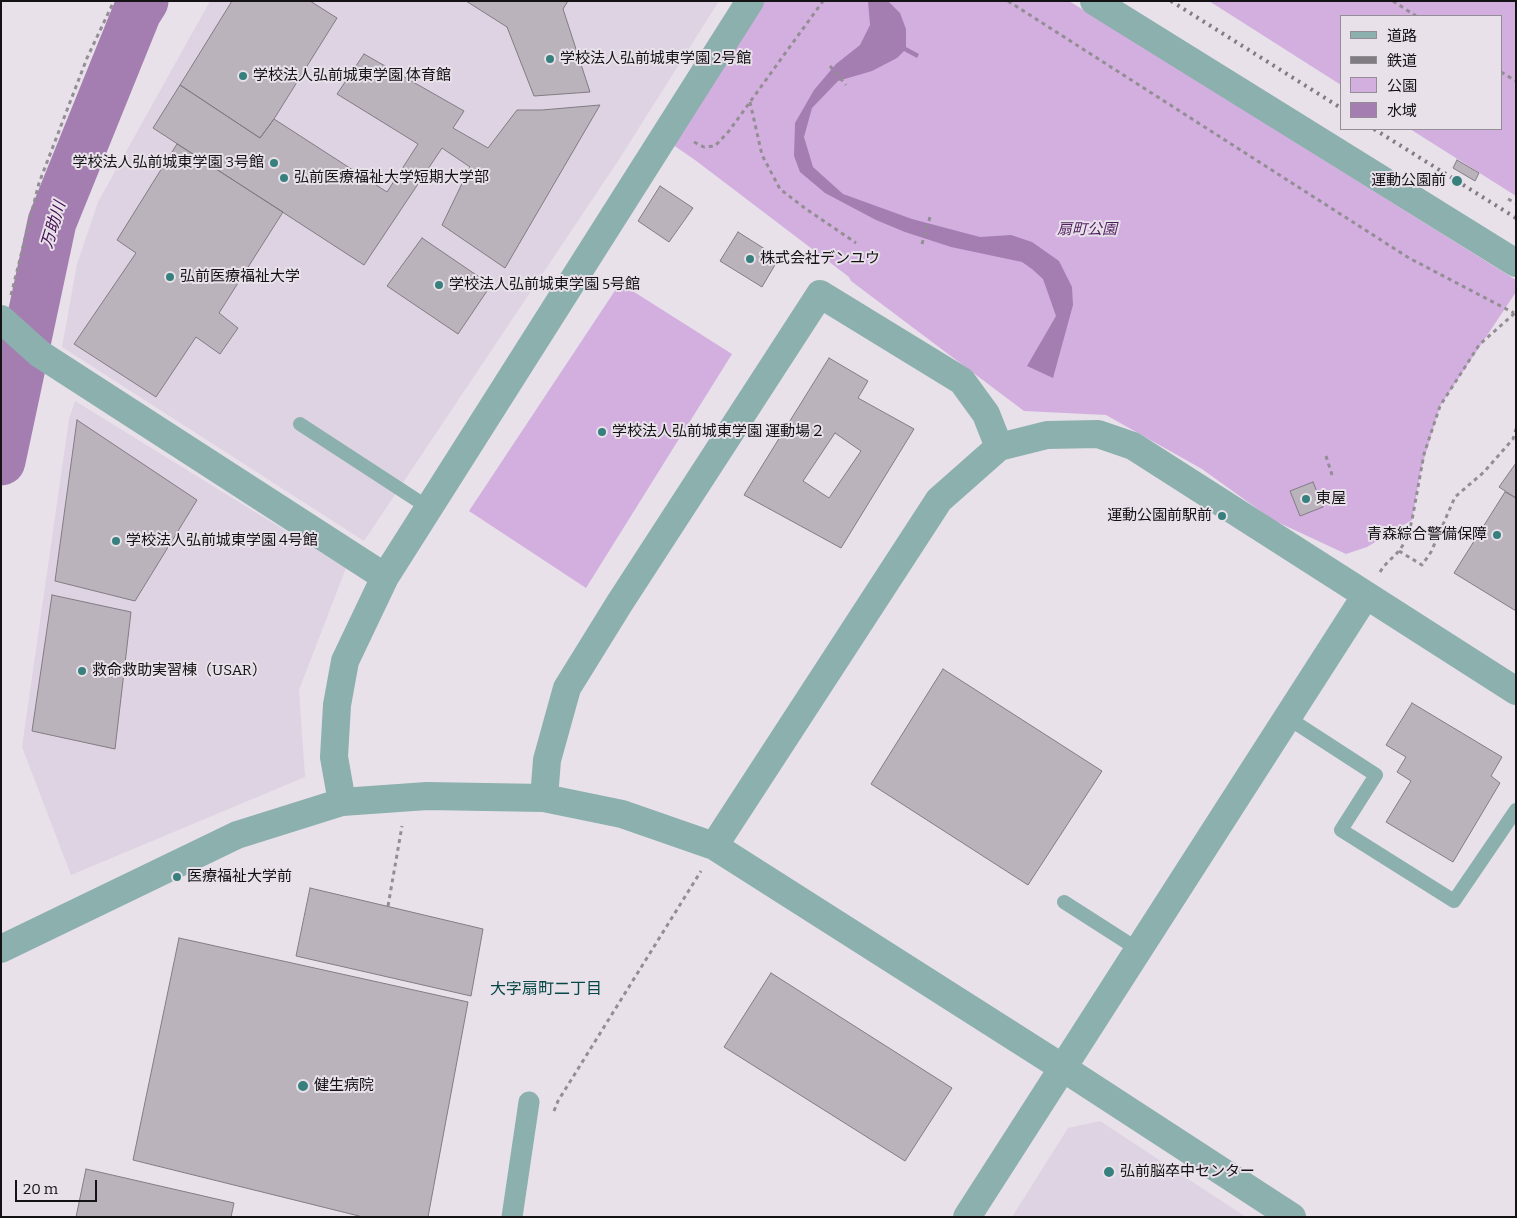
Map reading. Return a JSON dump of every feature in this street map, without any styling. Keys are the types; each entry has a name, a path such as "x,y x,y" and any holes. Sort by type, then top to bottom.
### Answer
{"street":[{"path":"342,802 334,757 336,705 346,661 385,576 750,1"},
{"path":"1094,1 1516,263"},
{"path":"544,798 547,760 567,688 820,294 962,382 986,414 999,447"},
{"path":"3,321 40,354 385,576"},
{"path":"714,846 939,500 999,447 1047,435 1098,434 1133,446 1516,691"},
{"path":"967,1217 1366,596"},
{"path":"5,947 237,835 342,802 428,796 544,798 622,814 714,846 1063,1068 1292,1217"},
{"path":"512,1217 529,1102"}],"lane":[{"path":"300,424 429,508"},
{"path":"1288,718 1376,775 1341,830 1454,901 1516,810"},
{"path":"1064,902 1138,950"}],"path":[{"path":"3,321 39,183 87,58 114,1"},
{"path":"670,128 704,147 715,146 729,131 823,1"},
{"path":"1008,1 1409,258 1515,312 1479,346 1440,406 1424,454 1407,538 1399,551 1384,566 1366,596"},
{"path":"1392,1 1414,15"},
{"path":"830,66 846,84"},
{"path":"1502,73 1516,81"},
{"path":"750,102 762,155 780,189 856,243"},
{"path":"1508,199 1516,203"},
{"path":"922,244 930,217"},
{"path":"1399,551 1422,565 1456,497 1484,472 1513,439 1516,429"},
{"path":"1326,456 1333,478"},
{"path":"388,906 403,820"},
{"path":"553,1115 558,1101 700,873 714,846"}],"shaded area":[{"path":"210,1 719,1 620,158 364,541 62,347 77,264 98,202"},
{"path":"75,401 346,568 299,690 305,777 71,875 22,747 69,419"},
{"name":"弘前脳卒中センター","path":"1100,1121 1246,1217 1012,1217 1068,1128"}],"green space":[{"name":"扇町公園","path":"756,1 1069,1 1516,280 1516,292 1440,406 1421,469 1412,520 1367,547 1346,554 1273,520 1202,469 1106,415 1024,411 851,281 849,277 695,160 663,138"},
{"path":"1209,1 1516,1 1516,196 1412,130 1502,130 1502,15 1340,15 1340,84"},
{"name":"学校法人弘前城東学園 運動場２","path":"620,283 732,354 586,588 469,511"}],"water":[{"path":"868,1 888,1 900,13 906,29 906,47 919,54 917,58 904,51 897,58 872,71 838,81 812,108 804,137 813,167 843,194 912,219 980,237 1011,235 1032,242 1059,261 1072,287 1073,305 1053,378 1027,366 1056,316 1043,279 1032,269 1022,262 951,247 876,220 825,193 800,172 794,156 795,123 814,90 836,64 860,45 870,25"}],"building":[{"name":"学校法人弘前城東学園 体育館","path":"232,1 310,1 337,18 274,119 260,138 180,85"},
{"name":"学校法人弘前城東学園 2号館","path":"466,1 568,1 563,9 590,92 534,96 507,27"},
{"name":"学校法人弘前城東学園 3号館","path":"364,54 464,111 453,128 488,148 517,110 542,110 600,105 505,268 442,225 470,167 442,148 364,265 153,128 180,85 260,138 274,119 387,192 418,144 337,94"},
{"path":"177,144 283,212 219,313 238,328 220,354 196,337 156,397 74,344 136,253 117,240"},
{"path":"1457,160 1479,173 1475,181 1453,168"},
{"path":"660,186 693,208 669,242 638,221"},
{"name":"株式会社デンユウ","path":"738,232 779,258 762,287 720,261"},
{"name":"学校法人弘前城東学園 5号館","path":"422,238 491,285 458,334 387,286"},
{"path":"829,358 868,381 858,398 914,429 841,548 744,495","holes":["835,433 861,451 829,498 803,481"]},
{"name":"学校法人弘前城東学園 4号館","path":"77,420 197,500 135,601 55,581"},
{"path":"1516,463 1516,498 1499,487"},
{"name":"東屋","path":"1313,482 1323,507 1300,516 1290,491"},
{"name":"青森綜合警備保障","path":"1505,492 1516,498 1516,611 1454,573"},
{"name":"救命救助実習棟（USAR）","path":"52,595 131,612 115,749 32,731"},
{"path":"943,669 1102,771 1028,885 871,784"},
{"path":"1412,703 1502,757 1491,776 1500,783 1453,862 1386,822 1411,781 1397,772 1406,757 1386,745"},
{"path":"310,888 483,929 471,996 296,956"},
{"name":"健生病院","path":"179,938 468,1002 428,1217 363,1217 133,1160"},
{"path":"771,973 952,1088 905,1161 724,1047"},
{"path":"86,1169 234,1203 231,1217 76,1217"}],"waterway":[{"name":"万助川","path":"1,461 52,222 137,12 144,1"}],"railway":[{"path":"1171,1 1340,107"},
{"path":"1376,130 1516,218"}],"place":[{"name":"学校法人弘前城東学園 2号館","path":"550,59"},
{"name":"学校法人弘前城東学園 体育館","path":"243,76"},
{"name":"学校法人弘前城東学園 3号館","path":"274,163"},
{"name":"弘前医療福祉大学短期大学部","path":"284,178"},
{"name":"運動公園前","path":"1457,181"},
{"name":"株式会社デンユウ","path":"750,259"},
{"name":"弘前医療福祉大学","path":"170,277"},
{"name":"学校法人弘前城東学園 5号館","path":"439,285"},
{"name":"学校法人弘前城東学園 運動場２","path":"602,432"},
{"name":"東屋","path":"1306,499"},
{"name":"運動公園前駅前","path":"1222,516"},
{"name":"青森綜合警備保障","path":"1497,535"},
{"name":"学校法人弘前城東学園 4号館","path":"116,541"},
{"name":"救命救助実習棟（USAR）","path":"82,671"},
{"name":"医療福祉大学前","path":"177,877"},
{"name":"健生病院","path":"303,1086"},
{"name":"弘前脳卒中センター","path":"1109,1172"}],"district":[{"name":"大字扇町二丁目","path":"546,990"}]}
